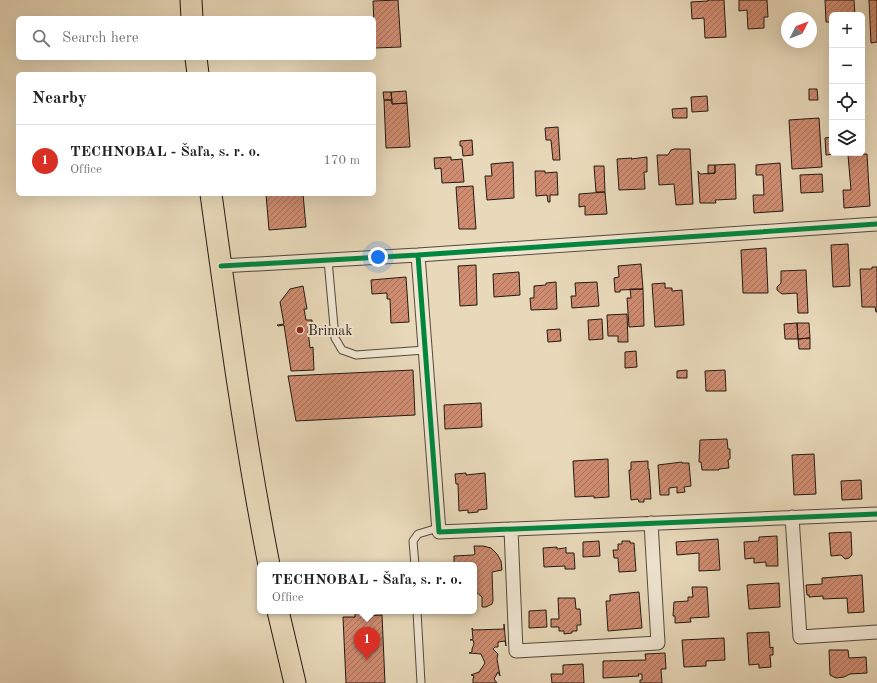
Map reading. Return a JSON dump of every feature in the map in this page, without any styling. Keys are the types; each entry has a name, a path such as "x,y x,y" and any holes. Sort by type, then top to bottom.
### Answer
{"main road":[{"path":"191,0 192,16"},
{"path":"196,60 198,72"},
{"path":"211,196 233,357 253,481 268,562"},
{"path":"279,614 294,683"}],"street":[{"path":"221,266 418,255 877,224"},
{"path":"418,255 439,532 877,514"},
{"path":"792,517 800,637 877,632"},
{"path":"511,529 516,651 658,643 651,523"}],"lane":[{"path":"328,260 335,338 342,350 356,355 425,350"},
{"path":"415,562 413,541 418,534 438,528"},
{"path":"417,614 421,683"}],"building":[{"path":"398,0 401,47 376,48 376,16 374,16 373,1"},
{"path":"724,0 726,37 705,38 704,18 692,19 691,2"},
{"path":"739,0 767,0 768,17 764,17 764,28 748,29 747,10 739,11"},
{"path":"825,0 854,0 855,12 829,12 829,22 826,22"},
{"path":"869,0 877,0 877,42 871,43"},
{"path":"809,89 817,89 818,100 809,100"},
{"path":"406,91 407,103 392,104 391,92"},
{"path":"383,92 391,92 392,100 384,100"},
{"path":"707,96 708,111 692,112 691,97"},
{"path":"384,100 392,100 392,104 407,103 410,147 386,148"},
{"path":"687,108 687,118 673,118 672,109"},
{"path":"819,118 822,167 792,169 789,120"},
{"path":"558,127 560,160 553,160 551,140 546,140 545,128"},
{"path":"829,137 829,155 826,155 825,138"},
{"path":"472,140 473,155 463,156 460,141"},
{"path":"690,149 693,204 676,205 674,184 659,185 657,155 668,155 671,150"},
{"path":"865,154 867,154 870,206 844,208 843,190 851,190 848,156 865,156"},
{"path":"451,157 451,160 462,159 464,182 442,183 441,168 435,169 434,158"},
{"path":"647,157 647,172 644,172 645,189 619,190 617,159"},
{"path":"513,162 514,198 487,200 485,176 492,176 491,164"},
{"path":"780,163 783,211 754,213 753,195 764,195 763,175 756,175 756,165"},
{"path":"735,164 736,199 715,200 716,203 700,203 698,171 700,174 715,173 715,165"},
{"path":"708,165 715,165 715,173 708,174"},
{"path":"594,166 604,166 605,192 596,192"},
{"path":"535,171 545,171 545,173 557,172 558,195 550,195 550,202 548,202 547,195 536,196"},
{"path":"822,174 823,192 801,193 800,175"},
{"path":"473,186 476,229 459,229 456,187"},
{"path":"605,192 607,214 585,215 585,206 579,207 579,194"},
{"path":"266,196 303,196 306,227 269,230"},
{"path":"848,244 850,286 833,287 831,245"},
{"path":"766,248 768,293 743,293 741,250"},
{"path":"641,264 643,289 620,290 620,292 615,292 614,278 619,277 618,266"},
{"path":"476,265 477,305 460,306 458,266"},
{"path":"872,267 877,267 877,312 875,307 862,307 860,269 872,269"},
{"path":"806,270 808,313 798,313 797,293 782,294 777,290 777,287 781,283 781,271"},
{"path":"519,272 520,295 494,297 493,274"},
{"path":"406,277 409,322 391,323 390,299 387,299 387,293 372,294 371,280"},
{"path":"556,282 557,309 531,310 530,298 534,298 534,286"},
{"path":"597,282 599,306 572,308 571,296 576,296 575,283"},
{"path":"665,283 665,288 672,288 672,291 682,290 684,325 655,327 652,284"},
{"path":"303,286 307,309 304,309 306,320 312,320 312,331 308,331 310,348 313,347 314,370 291,371 284,325 277,325 284,324 280,302 290,289"},
{"path":"630,289 643,289 644,326 629,327 627,298 631,298"},
{"path":"627,314 628,342 618,342 618,336 608,336 607,315"},
{"path":"602,319 603,339 589,340 588,320"},
{"path":"797,323 798,339 785,339 784,324"},
{"path":"797,323 809,323 810,338 798,339"},
{"path":"560,329 561,341 548,342 547,330"},
{"path":"810,338 810,349 799,349 798,339"},
{"path":"636,351 637,367 625,368 625,352"},
{"path":"413,370 415,415 296,421 288,376"},
{"path":"687,370 687,378 677,378 677,371"},
{"path":"725,370 726,391 706,391 705,371"},
{"path":"481,403 482,427 445,429 444,405"},
{"path":"727,439 728,449 730,449 730,459 728,460 729,468 719,470 702,470 701,462 699,462 700,440"},
{"path":"814,454 816,494 794,495 792,455"},
{"path":"608,459 609,497 575,497 573,461"},
{"path":"648,461 651,499 644,499 644,502 639,502 638,499 631,500 629,470 631,470 631,462"},
{"path":"682,462 689,463 691,486 684,487 685,492 677,493 677,487 669,488 669,495 660,495 658,465"},
{"path":"466,473 466,475 485,473 487,509 468,513 468,510 459,511 458,484 456,484 455,474"},
{"path":"861,480 862,499 842,500 841,481"},
{"path":"851,532 852,555 845,559 841,555 831,556 829,533"},
{"path":"777,536 778,566 766,566 766,562 754,563 754,558 745,559 744,542 759,541 759,537"},
{"path":"718,539 720,570 699,571 699,553 677,555 676,542"},
{"path":"599,541 600,556 583,557 583,542"},
{"path":"622,541 630,541 630,543 634,543 636,571 619,572 618,558 614,558 613,550 618,550 618,544 622,544"},
{"path":"474,546 491,548 501,561 502,570 492,572 493,601 492,604 486,607 482,607 482,597 477,593 477,562 454,562 454,556 475,554"},
{"path":"557,547 557,549 566,547 566,553 574,553 575,569 565,569 565,566 544,567 543,548"},
{"path":"862,575 864,612 848,613 847,598 823,599 823,596 809,597 809,595 807,595 806,585 822,584 822,578"},
{"path":"779,583 780,607 749,609 747,585"},
{"path":"692,587 707,587 709,617 690,618 691,622 675,623 675,616 673,616 674,602 688,601 688,597 693,597"},
{"path":"639,592 642,628 608,631 606,601 610,601 610,595"},
{"path":"558,598 575,598 576,609 580,609 581,625 577,625 577,631 564,634 564,631 559,631 559,627 551,627 551,619 559,619"},
{"path":"546,610 547,627 529,628 529,611"},
{"path":"355,614 364,614 364,616 382,615 385,683 346,683 343,617 355,617"},
{"path":"504,624 506,646 505,641 498,642 498,647 493,649 498,654 497,659 500,676 498,672 494,679 497,683 473,683 474,676 471,675 479,672 485,663 481,654 469,653 472,652 474,644 473,640 470,640 473,639 472,628 473,630 504,629"},
{"path":"769,632 770,648 773,647 773,655 770,655 771,667 759,668 759,664 749,665 747,633"},
{"path":"724,638 725,660 706,661 706,666 684,667 682,640"},
{"path":"829,650 848,650 849,658 866,657 867,673 850,674 844,677 836,678 830,675"},
{"path":"665,653 666,669 661,669 662,683 640,683 640,680 642,680 642,674 638,674 639,676 603,678 603,661 646,660 645,654"},
{"path":"583,664 584,683 552,683 551,674 563,674 563,665"}],"cycle path":[{"path":"221,266 418,255 877,224"},
{"path":"418,255 439,532 877,514"}],"place":[{"name":"Brimak","path":"300,330"},
{"name":"TECHNOBAL - Šaľa, s. r. o.","path":"367,660"}]}
